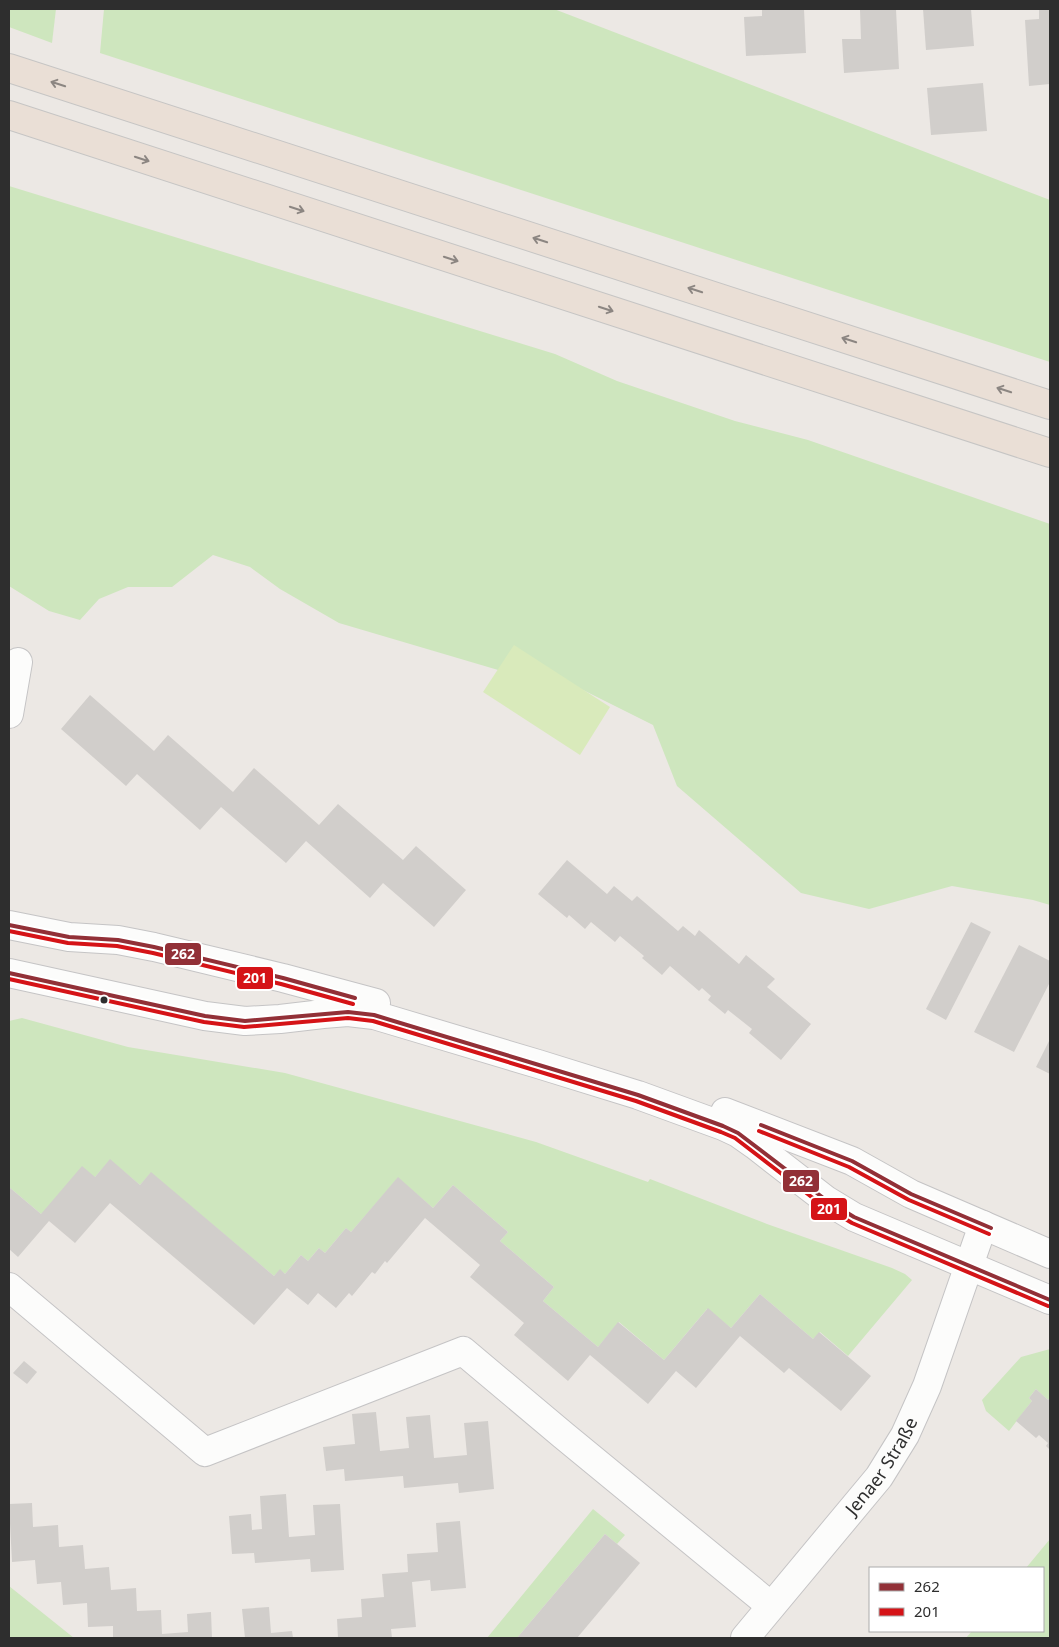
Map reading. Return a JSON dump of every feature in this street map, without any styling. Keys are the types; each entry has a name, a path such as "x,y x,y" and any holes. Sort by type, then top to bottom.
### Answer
{"highway":[{"path":"10,69 1050,405"},
{"path":"11,116 1050,453"}],"street":[{"path":"9,714 18,662"},
{"path":"9,925 69,937 118,940 283,978 601,1070 727,1112 842,1156 882,1176 911,1194 1050,1254"},
{"path":"9,973 205,1016 235,1020 280,1019 348,1012 374,1015 638,1095 738,1133 826,1200 854,1217 1050,1300"},
{"name":"Jenaer Straße","path":"745,1638 879,1477 905,1434 927,1386 983,1225"},
{"path":"9,1287 205,1452 464,1351 771,1606"}],"green space":[{"path":"9,9 56,9 52,43 9,27"},
{"path":"104,9 554,9 1050,200 1050,362 100,53"},
{"path":"9,186 555,354 617,381 735,421 808,440 1050,524 1050,905 1033,900 952,886 869,909 801,893 677,786 653,725 583,690 546,684 339,623 280,589 250,567 213,555 172,587 128,587 99,599 80,620 49,611 9,586"},
{"path":"514,645 610,707 580,755 483,692"},
{"path":"22,1018 128,1047 285,1073 536,1142 648,1182 650,1179 767,1224 892,1268 905,1274 912,1280 848,1356 820,1332 813,1339 760,1294 731,1328 707,1309 664,1360 619,1322 598,1347 543,1301 554,1287 500,1241 508,1232 453,1185 433,1208 398,1178 351,1232 346,1228 325,1253 319,1248 308,1261 301,1255 285,1274 280,1270 274,1276 151,1173 140,1185 110,1160 95,1177 41,1214 9,1187 9,1021"},
{"path":"1050,1349 1050,1397 1048,1400 1036,1389 1029,1398 1032,1401 1009,1431 986,1411 982,1400 1021,1357"},
{"path":"593,1509 625,1535 617,1544 605,1534 517,1638 487,1638"},
{"path":"1050,1539 1050,1638 966,1638 971,1632 1044,1632 1044,1567 1027,1567"},
{"path":"9,1586 74,1638 9,1638"}],"building":[{"path":"762,9 804,9 806,53 746,56 744,17 762,16"},
{"path":"896,9 899,69 844,73 842,39 861,39 860,10"},
{"path":"923,9 971,9 974,46 926,50"},
{"path":"1039,9 1050,9 1050,84 1029,86 1025,20 1039,19"},
{"path":"983,83 987,131 931,135 927,88"},
{"path":"90,695 154,751 168,735 233,792 254,768 319,825 338,804 403,860 416,846 466,890 434,927 383,883 370,898 306,841 286,863 221,807 200,830 137,774 126,786 61,729"},
{"path":"567,860 607,894 614,886 632,901 637,896 678,931 683,926 695,936 699,930 739,964 746,955 775,979 767,987 811,1024 781,1060 749,1033 752,1029 728,1010 725,1014 708,1000 711,996 702,988 699,991 670,966 662,975 642,958 644,956 620,936 615,942 591,922 585,929 569,915 567,918 538,894"},
{"path":"971,922 991,932 946,1020 926,1009"},
{"path":"1019,945 1050,961 1050,982 1014,1052 974,1032"},
{"path":"1050,1039 1050,1074 1036,1067"},
{"path":"110,1159 140,1185 151,1172 274,1276 280,1269 285,1274 301,1255 308,1261 319,1248 325,1253 346,1228 351,1232 398,1177 433,1208 453,1185 508,1232 500,1241 554,1287 543,1301 598,1347 618,1322 664,1360 708,1308 731,1328 760,1294 813,1339 819,1332 871,1376 841,1411 789,1368 784,1373 740,1336 696,1388 676,1371 648,1404 590,1355 568,1381 514,1335 524,1323 470,1277 480,1265 425,1218 387,1263 385,1261 375,1274 372,1272 352,1296 349,1293 336,1308 318,1293 308,1305 287,1288 254,1325 110,1203 75,1243 49,1221 18,1257 9,1249 9,1187 41,1214 82,1166 95,1177"},
{"path":"24,1361 37,1372 27,1384 13,1373"},
{"path":"1036,1389 1048,1400 1050,1397 1050,1450 1046,1446 1048,1443 1039,1435 1036,1438 1016,1421 1032,1401 1029,1398"},
{"path":"376,1412 380,1451 409,1448 406,1417 430,1415 434,1458 467,1455 464,1423 488,1421 494,1489 459,1493 458,1483 404,1488 403,1476 345,1481 344,1469 326,1471 323,1447 355,1444 352,1414"},
{"path":"286,1494 289,1537 315,1535 313,1505 340,1504 344,1570 311,1572 310,1559 255,1563 254,1553 232,1554 229,1516 251,1514 252,1530 262,1529 260,1496"},
{"path":"32,1503 33,1527 58,1525 59,1547 83,1545 85,1569 109,1567 111,1590 136,1588 137,1611 161,1610 162,1634 188,1632 187,1614 211,1612 212,1638 113,1638 113,1626 88,1627 87,1603 63,1605 61,1582 37,1584 35,1560 12,1562 9,1504"},
{"path":"460,1521 466,1588 431,1591 430,1580 412,1582 416,1627 391,1629 392,1638 338,1638 337,1619 362,1617 361,1599 384,1597 382,1574 408,1572 407,1554 438,1552 436,1523"},
{"path":"605,1534 640,1563 577,1638 517,1638"},
{"path":"269,1607 271,1633 292,1631 293,1638 245,1638 242,1609"}],"transit line":[{"name":"262","path":"9,925 69,937 118,940 154,947 283,978 355,998"},
{"name":"201","path":"9,931 68,943 117,946 153,953 281,984 353,1004"},
{"name":"262","path":"9,973 205,1016 245,1021 348,1012 374,1015 638,1095 738,1133 826,1200 854,1217 1050,1300"},
{"name":"201","path":"9,979 204,1022 244,1027 348,1018 373,1021 636,1101 735,1138 822,1205 852,1223 1048,1306"},
{"name":"262","path":"761,1125 852,1161 911,1194 991,1228"},
{"name":"201","path":"759,1131 849,1167 909,1200 989,1234"}]}
